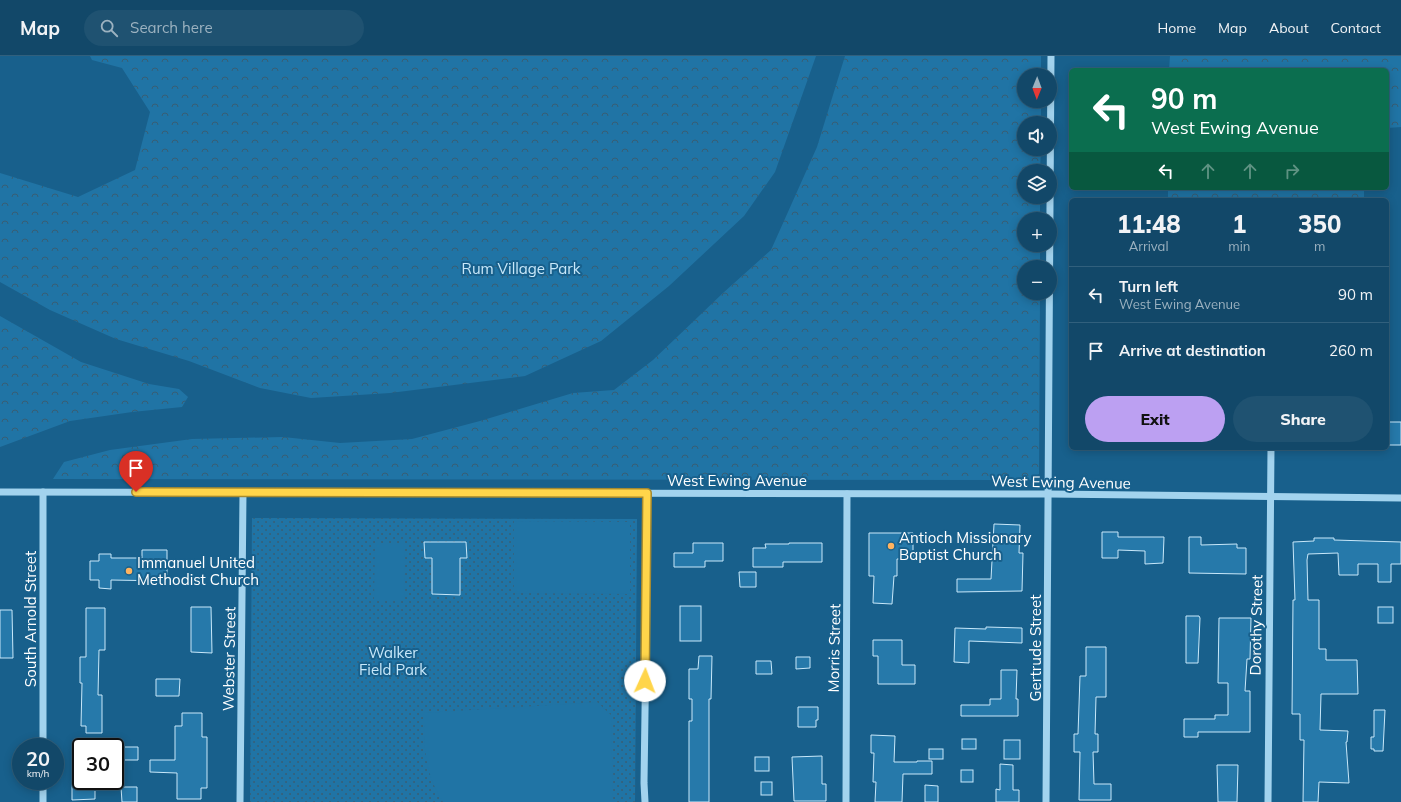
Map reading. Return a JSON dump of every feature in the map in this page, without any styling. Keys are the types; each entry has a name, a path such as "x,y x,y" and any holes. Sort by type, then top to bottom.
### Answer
{"street":[{"name":"Gertrude Street","path":"1046,802 1051,56"},
{"name":"Dorothy Street","path":"1268,802 1270,497 1272,450"},
{"name":"West Ewing Avenue","path":"0,492 1049,494 1401,498"},
{"name":"South Arnold Street","path":"43,492 43,738"},
{"name":"Webster Street","path":"240,802 243,493"},
{"path":"645,802 647,493"},
{"name":"Morris Street","path":"846,802 847,494"},
{"path":"43,790 43,802"}],"green space":[{"name":"Rum Village Park","path":"90,56 816,56 775,172 744,216 669,286 601,341 525,376 390,393 311,398 260,388 189,361 116,339 50,310 0,282 0,173 78,197 135,170 150,112 122,68 92,60"},
{"path":"845,56 1041,56 1041,68 1017,68 1017,108 1041,108 1041,116 1017,116 1017,156 1041,156 1040,164 1017,164 1017,204 1040,204 1040,212 1017,212 1017,252 1040,252 1040,260 1017,260 1017,300 1040,300 1039,474 1032,480 53,479 64,462 110,450 192,439 283,437 340,443 412,439 480,421 573,393 614,390 653,360 723,293 771,250 817,147"},
{"path":"1170,56 1401,56 1401,127 1389,128 1389,68 1169,68"},
{"path":"1168,190 1364,190 1364,198 1168,198"},
{"path":"0,316 81,362 149,384 179,389 188,397 182,407 132,412 70,421 0,447"},
{"name":"Walker Field Park","path":"252,518 637,519 635,802 250,802"},
{"path":"514,521 630,522 630,594 514,593"},
{"path":"375,545 405,545 404,601 374,601"},
{"path":"597,702 611,715 613,802 443,802 432,780 426,759 424,713"}],"building":[{"path":"1389,422 1401,422 1401,445 1389,445"},
{"path":"994,524 1020,525 1019,553 1023,553 1022,591 957,592 957,579 991,579"},
{"path":"1102,532 1118,532 1118,537 1164,537 1163,563 1145,564 1145,551 1118,550 1118,558 1102,558"},
{"name":"Antioch Missionary Baptist Church","path":"869,533 913,533 913,559 897,559 897,576 894,576 892,604 873,603 874,576 869,576"},
{"path":"1189,537 1201,537 1201,545 1237,544 1237,548 1246,548 1246,574 1189,573"},
{"path":"1314,538 1401,542 1401,564 1391,564 1391,582 1378,582 1378,564 1358,564 1358,575 1339,575 1338,553 1308,554 1308,600 1319,600 1319,649 1326,649 1326,660 1357,660 1358,694 1321,694 1320,730 1348,731 1346,742 1349,783 1319,782 1318,802 1303,802 1304,740 1300,740 1300,714 1292,714 1293,600 1295,600 1293,542 1314,541"},
{"path":"424,542 466,542 467,558 460,558 460,595 432,594 432,558 425,558"},
{"path":"693,543 723,543 723,561 705,561 705,567 674,567 674,553 693,553"},
{"path":"822,543 822,562 783,562 783,567 753,567 753,548 766,548 765,544"},
{"name":"Immanuel United Methodist Church","path":"142,550 167,550 167,581 111,580 111,589 99,588 99,580 90,580 90,561 99,561 99,554 111,554 111,558 142,558"},
{"path":"739,572 756,572 756,587 740,587"},
{"path":"680,606 701,606 701,641 680,641"},
{"path":"191,607 211,607 212,653 191,652"},
{"path":"1378,607 1393,607 1393,623 1378,623"},
{"path":"86,608 105,608 105,650 99,650 98,695 102,695 102,733 86,733 86,726 81,726 82,683 80,683 80,657 86,657"},
{"path":"0,610 12,610 13,658 0,658"},
{"path":"1186,616 1199,616 1200,618 1198,663 1186,663"},
{"path":"1219,618 1251,618 1250,659 1247,659 1245,691 1250,691 1250,732 1198,732 1198,737 1184,737 1184,719 1215,719 1215,715 1228,715 1228,683 1218,683"},
{"path":"986,627 1022,628 1022,643 969,641 969,663 954,662 955,628 986,629"},
{"path":"873,640 902,640 902,665 915,665 915,684 878,684 878,656 873,656"},
{"path":"1086,647 1106,647 1106,697 1096,697 1095,734 1098,734 1098,752 1093,752 1094,784 1111,784 1111,800 1079,800 1080,752 1074,752 1074,734 1078,734 1080,676 1086,676"},
{"path":"699,656 712,656 711,699 709,699 709,802 689,802 689,721 692,721 692,699 689,699 689,669 698,669"},
{"path":"796,657 810,657 810,668 796,669"},
{"path":"756,661 771,661 772,674 756,674"},
{"path":"1001,670 1017,670 1016,699 1018,699 1018,716 961,716 961,705 990,705 990,699 1001,699"},
{"path":"156,679 180,679 179,696 156,696"},
{"path":"798,707 818,707 818,720 816,720 816,727 798,727"},
{"path":"1374,710 1385,710 1383,751 1374,751 1374,749 1371,749 1371,737 1374,737"},
{"path":"182,713 202,713 202,737 207,737 207,788 201,788 201,799 177,799 177,773 150,772 150,760 175,760 175,726 182,726"},
{"path":"871,735 895,736 894,762 932,761 932,774 903,774 902,802 875,802 876,782 873,782 874,753 871,753"},
{"path":"962,739 976,739 976,749 962,749"},
{"path":"1004,740 1020,740 1020,759 1004,759"},
{"path":"124,747 138,747 138,760 124,760"},
{"path":"929,749 943,749 943,759 929,759"},
{"path":"822,756 822,784 826,784 826,801 794,801 792,757"},
{"path":"755,757 769,757 769,771 755,771"},
{"path":"1000,764 1013,765 1013,790 1019,790 1019,802 996,802 996,789 1000,790"},
{"path":"1217,765 1238,765 1237,802 1218,802"},
{"path":"961,770 973,770 973,782 961,782"},
{"path":"761,782 772,782 772,795 761,795"},
{"path":"925,785 938,786 938,802 925,802"},
{"path":"124,787 137,787 137,802 122,802 121,790 124,790"},
{"path":"72,790 95,790 95,799 72,800"}],"place":[{"name":"Antioch Missionary Baptist Church","path":"891,546"},
{"name":"Immanuel United Methodist Church","path":"129,571"}],"route":[{"path":"136,492 647,493 645,681"}]}
